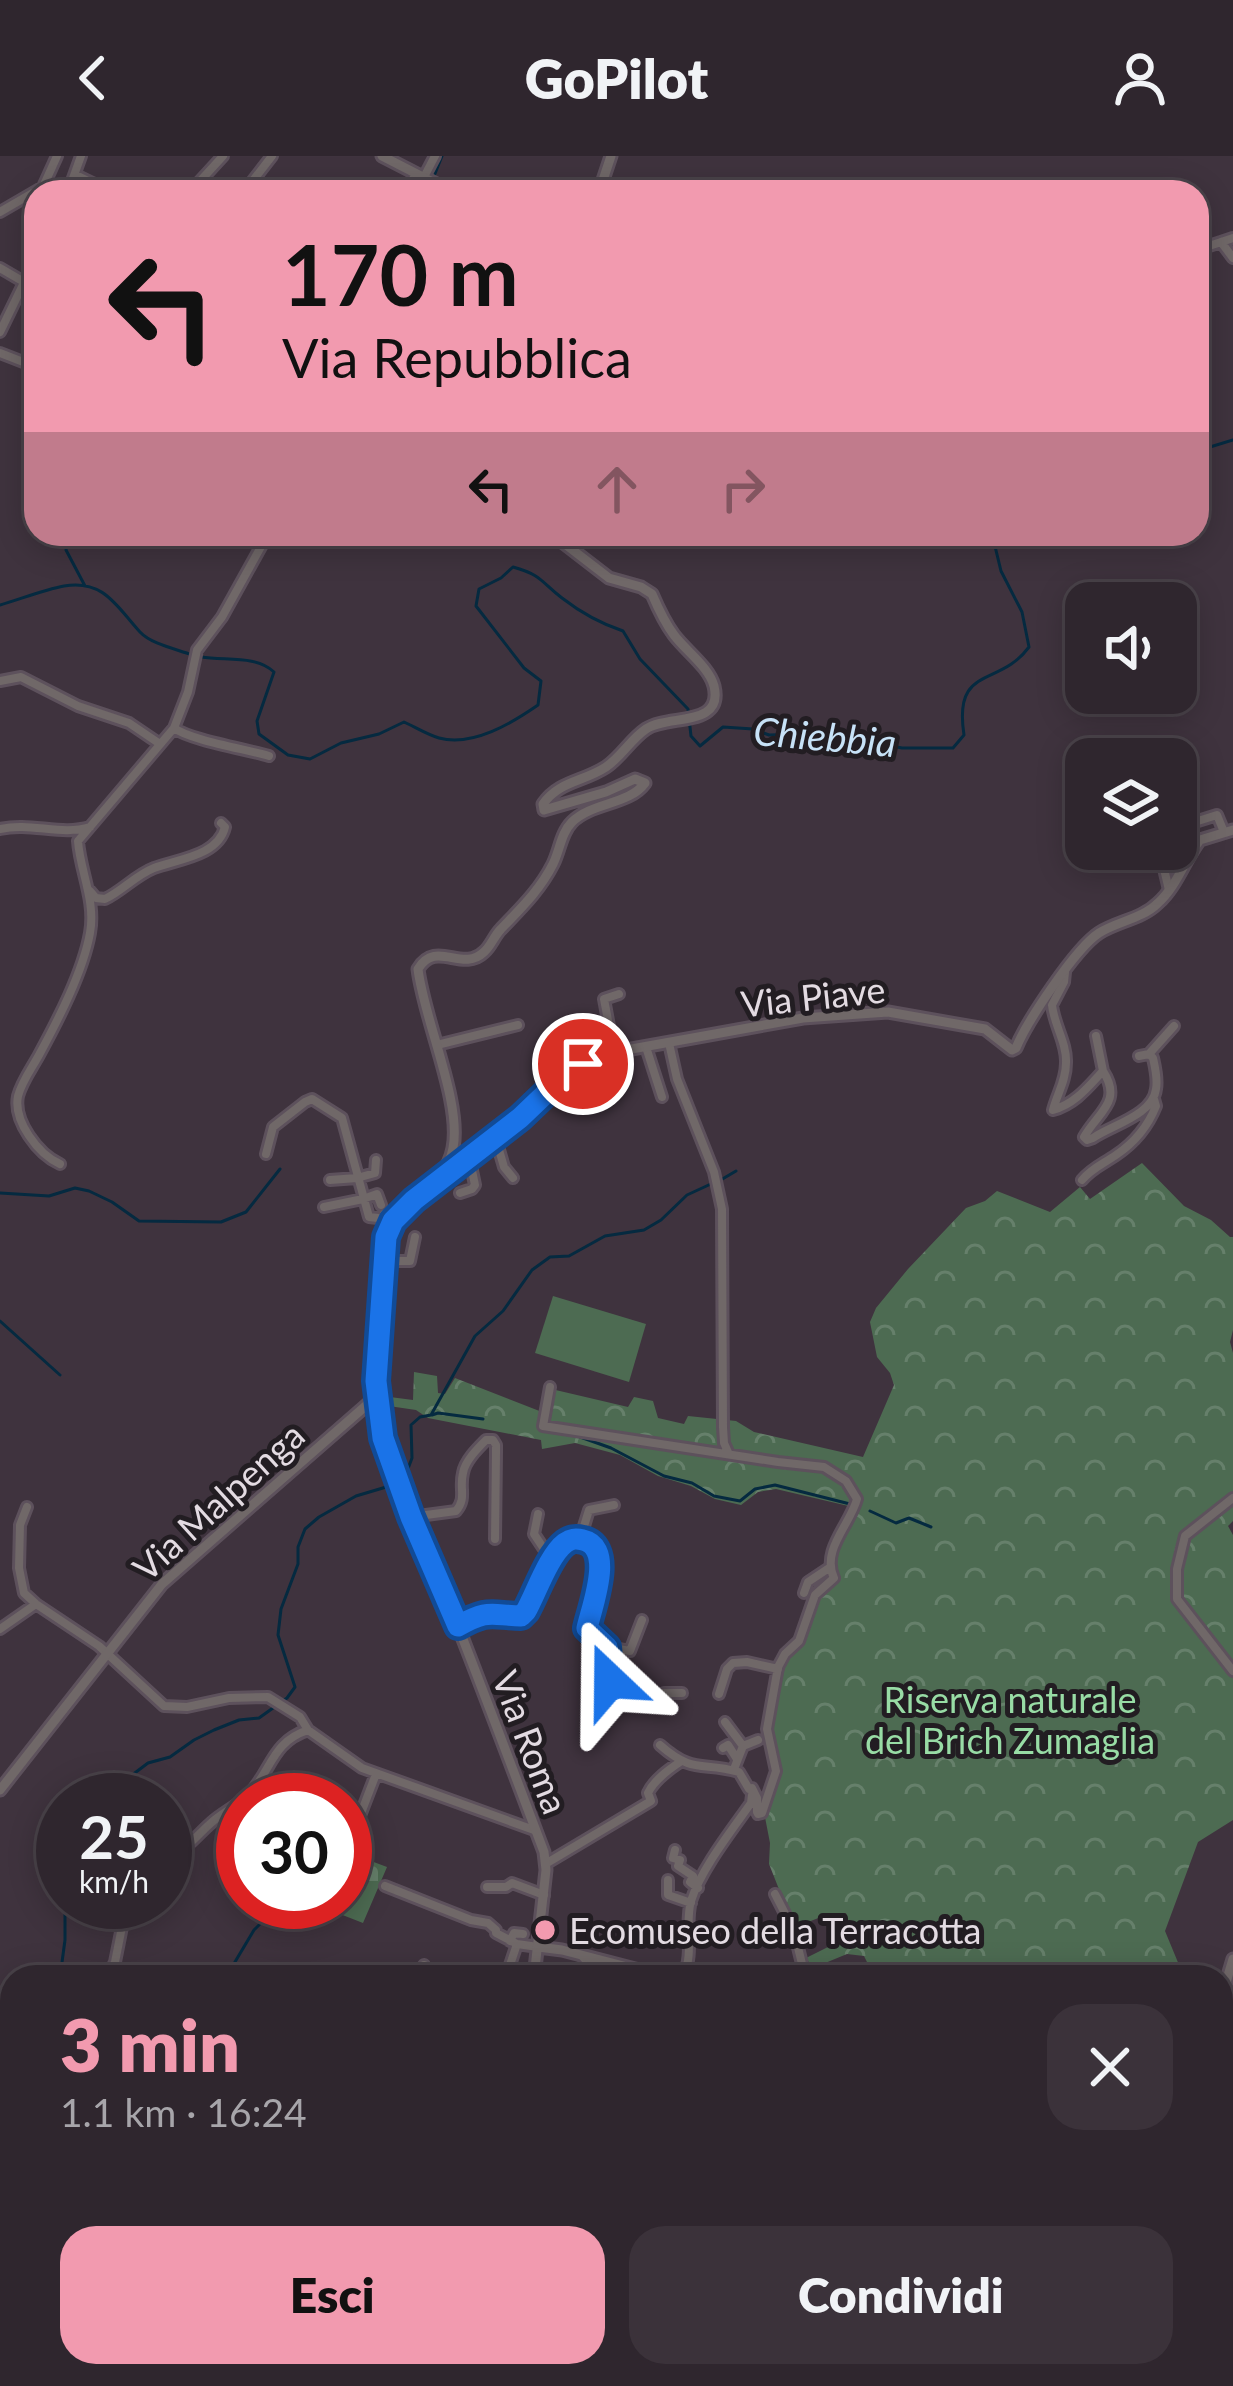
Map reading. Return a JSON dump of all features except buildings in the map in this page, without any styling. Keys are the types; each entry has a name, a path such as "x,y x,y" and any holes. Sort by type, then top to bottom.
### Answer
{"street":[{"path":"61,156 78,165"},
{"path":"201,180 224,156"},
{"path":"253,180 272,156"},
{"path":"382,156 426,180"},
{"path":"416,180 435,156"},
{"path":"1209,246 1233,238"},
{"path":"1221,242 1233,258"},
{"path":"0,268 24,282 0,332"},
{"path":"60,1164 33,1140 17,1102 91,931 89,890 77,844 174,728 197,651 261,546"},
{"path":"460,1192 475,1185 469,1151 458,1133 435,1046 420,983 421,963 431,956 479,956 530,900 571,823 601,805 637,793 645,783 629,781 544,810 543,804 557,787 601,770 644,730 700,717 712,706 713,680 672,633 652,594 610,578 568,546"},
{"path":"0,681 21,677 78,706 129,724 160,744"},
{"path":"174,728 268,756"},
{"path":"1197,821 1216,815 1228,831"},
{"path":"89,890 105,899 154,868 207,849 224,834 221,823"},
{"path":"0,829 92,827"},
{"name":"Via Piave","path":"490,1140 583,1064 614,1052 803,1018 888,1012 985,1029 1012,1050 1091,938 1154,908 1200,840 1228,831"},
{"path":"1164,870 1169,890"},
{"path":"1065,972 1052,1005 1066,1062 1053,1110 1082,1094 1102,1071"},
{"path":"614,1052 604,999 619,994"},
{"path":"435,1046 518,1025"},
{"path":"1096,1036 1112,1094 1086,1130 1087,1140 1148,1106 1156,1091 1154,1064 1144,1055 1174,1026"},
{"path":"669,1042 722,1209 723,1427 729,1453"},
{"path":"646,1047 662,1097"},
{"path":"1082,1180 1147,1126 1156,1106 1153,1098"},
{"path":"266,1154 273,1127 311,1100 342,1118 369,1217 387,1218 443,1176 473,1146 490,1140 513,1178"},
{"path":"443,1176 453,1148 454,1117"},
{"path":"453,1148 469,1151"},
{"path":"330,1180 375,1173 376,1160"},
{"path":"324,1208 377,1194 387,1218"},
{"name":"Via Roma","path":"387,1218 377,1400 383,1438 547,1863 536,1965"},
{"path":"382,1261 410,1261 415,1237"},
{"path":"550,1387 543,1426 830,1468 846,1481 857,1499 853,1513 830,1564 808,1582 804,1594"},
{"name":"Via Malpenga","path":"0,1790 178,1566 377,1400"},
{"path":"411,1517 461,1507 466,1465 486,1440 493,1440 495,1539"},
{"path":"1233,1498 1186,1536 1178,1564 1177,1599 1233,1671"},
{"path":"580,1539 589,1510 614,1505"},
{"path":"27,1507 20,1525 24,1593 99,1646 164,1706 187,1708 253,1696 280,1703 344,1759 536,1830"},
{"path":"538,1514 537,1541 555,1555"},
{"path":"458,1626 496,1611 521,1616 555,1555 569,1540 580,1539 592,1544 600,1558 587,1628 607,1647 630,1651 642,1620"},
{"path":"749,1789 758,1798 758,1814 762,1813 776,1771 767,1729 778,1669 799,1641 815,1595 834,1578 830,1564"},
{"path":"0,1629 36,1604"},
{"path":"598,1699 598,1692 610,1681 607,1647"},
{"path":"718,1694 733,1663 778,1669"},
{"path":"664,1693 682,1693"},
{"path":"725,1723 743,1746"},
{"path":"192,1842 255,1787 277,1750 308,1730"},
{"path":"735,1764 743,1746 758,1740"},
{"path":"660,1745 690,1766 735,1764"},
{"path":"686,1965 691,1903 718,1851 752,1803 728,1745 723,1748"},
{"path":"547,1863 651,1801 650,1788 680,1762"},
{"path":"372,1784 376,1774"},
{"path":"675,1850 673,1858 680,1860 678,1866 693,1876 690,1882 698,1888"},
{"path":"668,1880 668,1895 691,1903"},
{"path":"487,1887 506,1887 512,1882 544,1895"},
{"path":"385,1886 488,1923 513,1946 620,1965"},
{"path":"775,1894 804,1965"},
{"path":"114,1965 122,1929"},
{"path":"509,1965 514,1934 523,1934"},
{"path":"581,1955 591,1965"}],"green space":[{"name":"Riserva naturale del Brich Zumaglia","path":"1142,1163 1184,1206 1233,1237 1233,1521 1228,1526 1233,1535 1233,1820 1198,1842 1165,1931 1179,1965 868,1965 864,1956 847,1954 811,1965 806,1958 830,1946 850,1927 846,1913 798,1926 790,1917 769,1864 764,1812 778,1773 769,1729 780,1669 818,1596 832,1584 832,1562 857,1508 776,1489 758,1492 741,1505 715,1499 620,1455 575,1443 542,1449 541,1440 382,1405 382,1396 413,1400 414,1372 437,1376 438,1393 445,1394 455,1378 542,1412 547,1388 628,1407 634,1397 653,1401 658,1418 684,1424 688,1416 736,1421 754,1432 863,1457 894,1385 877,1357 870,1322 908,1269 966,1208 997,1191 1050,1212 1080,1187 1090,1199"},
{"path":"553,1296 646,1324 629,1382 535,1353"},
{"path":"372,1861 387,1867 372,1902"}],"waterway":[{"path":"434,176 442,156"},
{"name":"Chiebbia","path":"1209,447 1233,440"},
{"path":"67,546 85,586"},
{"name":"Chiebbia","path":"201,657 250,661 274,672 257,721 259,734 288,755 310,759 404,722 439,738 478,736 538,705 541,681 524,668 476,606 479,589 513,567 536,576 584,613 623,631 640,659 688,709 691,736 700,746 723,727 902,748 953,748 964,735 962,713 972,687 1017,660 1029,647 1022,612 1001,571 995,546"},
{"name":"Chiebbia","path":"0,605 64,586 90,587 108,597 145,636 192,655"},
{"path":"0,1193 49,1196 75,1188 112,1202 139,1221 221,1222 246,1212 280,1169"},
{"path":"719,1181 736,1171"},
{"path":"135,1773 214,1730 259,1718 287,1698 295,1687 278,1635 305,1529 356,1496 403,1482 412,1458 411,1425 431,1415 475,1336 503,1311 532,1270 550,1257 569,1256 605,1236 644,1230 687,1195 713,1183"},
{"path":"0,1321 60,1375"},
{"path":"432,1415 483,1419"},
{"path":"569,1433 714,1496 740,1501 755,1489 775,1485 850,1504"},
{"path":"870,1511 896,1523 909,1518 931,1527"},
{"path":"62,1965 65,1929"},
{"path":"233,1965 255,1929"}],"place":[{"name":"Ecomuseo della Terracotta","path":"545,1930"}],"route":[{"path":"583,1064 393,1221 382,1266 376,1381 383,1438 398,1484 458,1626 496,1611 521,1616 562,1546 576,1538 584,1540 597,1549 600,1558 587,1628 607,1647 610,1681"}]}
